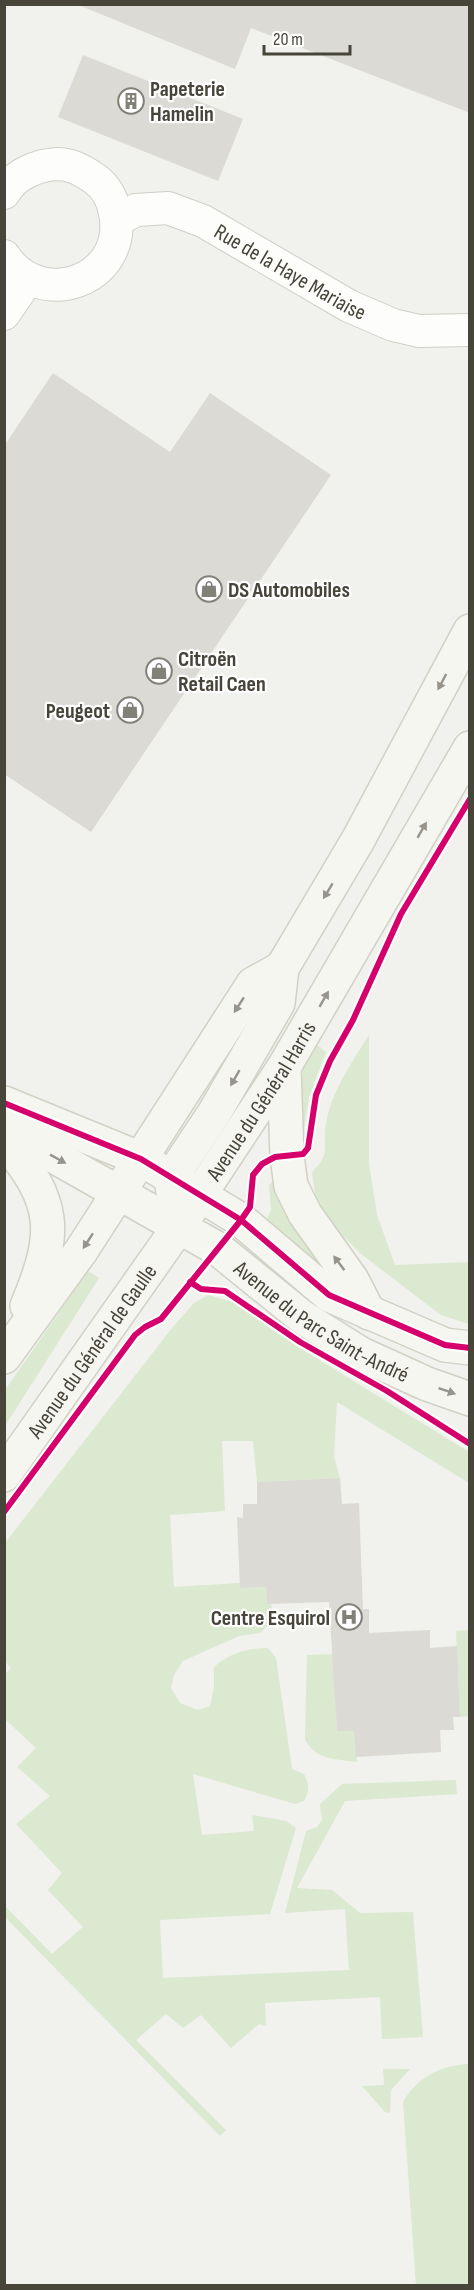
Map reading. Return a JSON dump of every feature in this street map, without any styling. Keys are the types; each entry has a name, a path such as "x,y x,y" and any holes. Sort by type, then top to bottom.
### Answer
{"main road":[{"name":"Avenue du Général Harris","path":"178,1228 171,1178 213,1115 278,1003 282,968 358,840 470,631"},
{"name":"Avenue du Général Harris","path":"178,1228 284,1067 470,748"},
{"path":"5,1356 120,1192 253,984 282,968"},
{"path":"284,1067 287,1156 291,1186 305,1214 352,1280 369,1313"},
{"name":"Avenue du Parc Saint-André","path":"4,1103 141,1159 240,1220 329,1295 445,1345 470,1348"},
{"path":"4,1137 41,1190 48,1227 42,1270 5,1356"},
{"name":"Avenue du Parc Saint-André","path":"4,1137 50,1154 218,1249 302,1317 361,1354 427,1384 470,1399"},
{"name":"Avenue du Général de Gaulle","path":"4,1475 178,1228"}],"street":[{"path":"4,194 23,174 43,165 64,164 83,170 100,182 112,200 117,220 116,238 109,255 97,270 82,280 64,285 46,285 28,279 11,266 4,256"},
{"name":"Rue de la Haye Mariaise","path":"117,220 136,210 168,208 203,220 349,306 393,325 419,331 470,330"},
{"path":"4,314 28,279"}],"green space":[{"path":"369,1035 369,1163 377,1215 395,1265 469,1262 469,1324 441,1315 361,1254 328,1221 315,1194 312,1172 324,1155 326,1124 333,1100 343,1078"},
{"path":"316,1044 326,1052 309,1097 302,1142 301,1078 304,1066"},
{"path":"274,1180 326,1271 267,1219 271,1210 269,1185"},
{"path":"88,1271 99,1278 5,1426 5,1390"},
{"path":"208,1295 236,1303 295,1345 469,1452 469,1483 337,1402 334,1457 340,1478 257,1482 253,1441 222,1441 225,1511 170,1515 174,1587 240,1583 241,1588 266,1587 267,1603 272,1605 269,1624 260,1633 239,1636 183,1661 174,1675 171,1688 180,1703 198,1710 210,1706 214,1688 214,1667 239,1652 268,1648 276,1658 292,1769 304,1774 308,1787 304,1801 295,1804 193,1774 202,1835 254,1831 252,1815 286,1821 296,1828 270,1914 160,1920 163,1978 349,1970 345,1909 285,1913 306,1831 317,1827 322,1820 320,1804 342,1784 456,1780 457,1794 345,1801 297,1888 332,1890 360,1913 413,1912 423,2037 382,2039 380,1997 265,2003 266,2026 259,2024 231,2048 201,2015 183,2028 166,2014 136,2040 226,2130 220,2136 5,1917 5,1906 52,1954 83,1927 48,1890 62,1873 16,1824 50,1796 17,1767 36,1748 5,1719 4,1675 11,1668 5,1661 5,1543 172,1328 194,1303"},
{"path":"469,1630 469,1716 460,1717 456,1631"},
{"path":"333,1654 337,1731 355,1731 357,1762 320,1755 309,1746 305,1739 307,1655"},
{"path":"469,2064 469,2285 416,2285 403,2102 415,2086 431,2074 449,2067"},
{"path":"383,2069 410,2069 391,2090 390,2113 385,2112 362,2086 384,2085"}],"building":[{"name":"Papeterie Hamelin","path":"76,4 470,4 470,113 251,28 235,69"},
{"path":"83,55 243,119 218,181 58,117"},
{"path":"53,373 170,452 210,393 331,475 91,832 4,774 4,446"},
{"name":"Centre Esquirol","path":"340,1478 342,1504 359,1503 363,1609 369,1609 369,1633 430,1630 430,1648 457,1646 460,1717 453,1717 454,1730 440,1730 441,1752 356,1757 354,1731 337,1731 329,1602 267,1604 266,1587 240,1588 237,1517 243,1518 243,1504 257,1504 257,1482"}],"cycle path":[{"path":"4,1512 135,1335 161,1319 241,1220 250,1207 253,1175 262,1164 275,1157 303,1154 308,1148 316,1095 330,1061 353,1020 401,914 470,799"},
{"path":"4,1103 141,1159 241,1220 329,1295 445,1345 470,1348"},
{"path":"190,1282 201,1289 225,1291 300,1342 387,1391 470,1444"}],"place":[{"name":"Papeterie Hamelin","path":"131,101"},
{"name":"DS Automobiles","path":"209,589"},
{"name":"Citroën Retail Caen","path":"159,671"},
{"name":"Peugeot","path":"130,710"},
{"name":"Centre Esquirol","path":"349,1617"}]}
